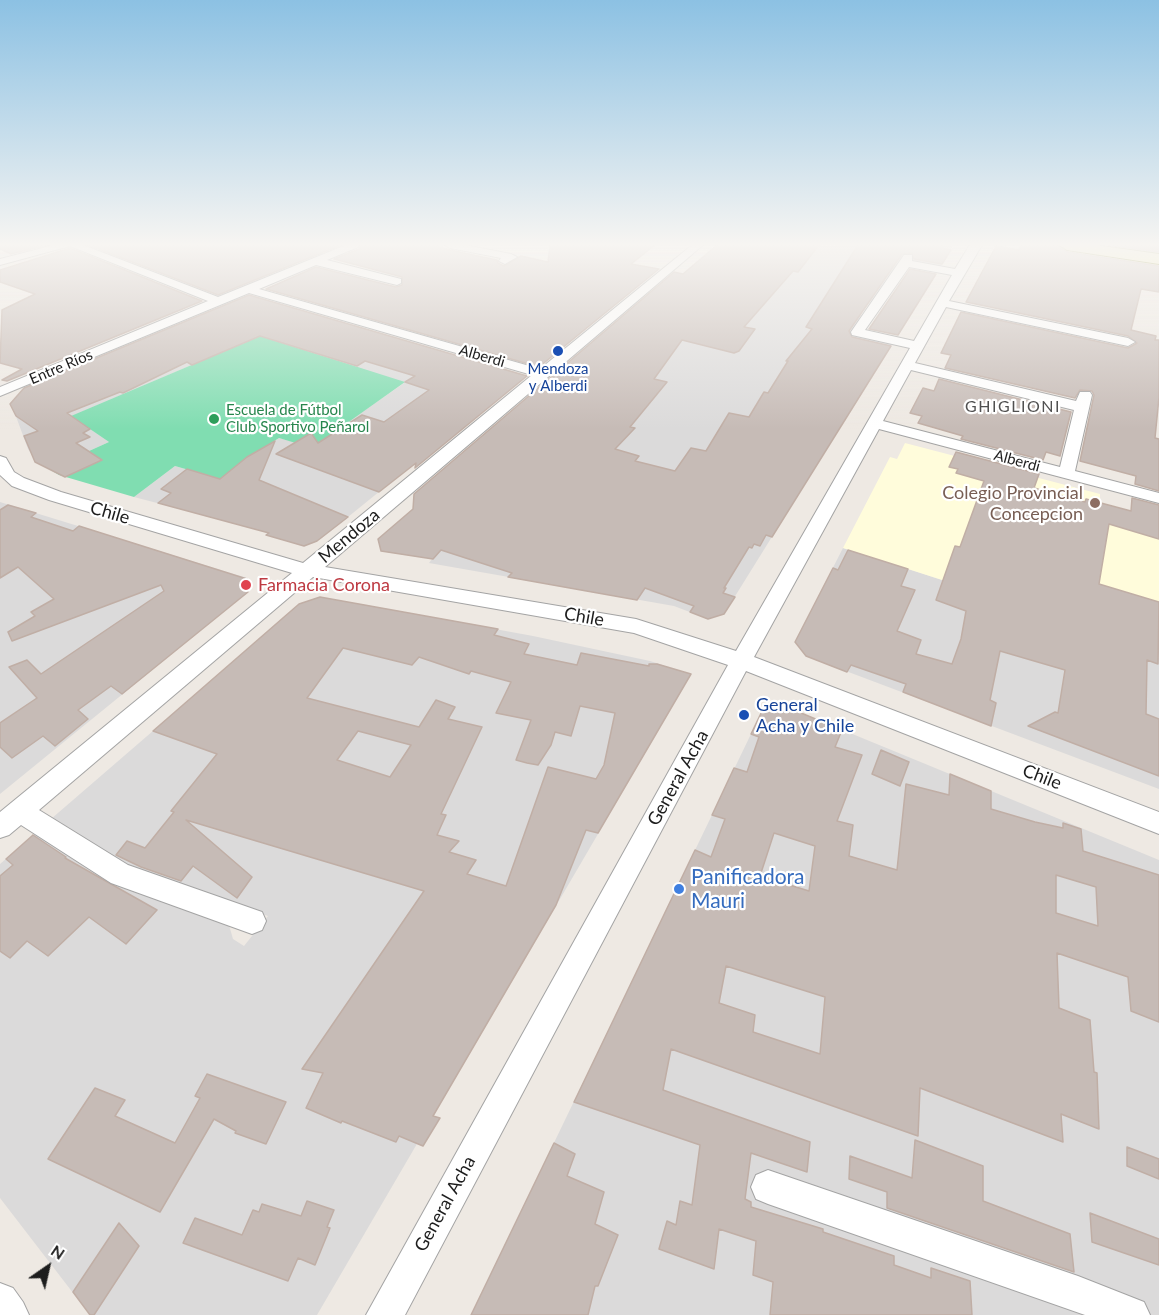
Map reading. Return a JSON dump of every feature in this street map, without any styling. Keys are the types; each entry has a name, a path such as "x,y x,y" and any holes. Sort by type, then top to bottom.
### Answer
{"street":[{"name":"Entre Ríos","path":"0,392 205,306"},
{"name":"Alberdi","path":"308,306 543,374"},
{"name":"Mendoza","path":"10,819 624,306"},
{"path":"875,306 858,332 912,356 1084,400 1066,474"},
{"name":"General Acha","path":"385,1315 741,661 940,306"},
{"path":"958,306 1128,342"},
{"name":"Alberdi","path":"874,423 1159,498"},
{"name":"Chile","path":"0,461 13,478 55,496 308,570 636,626 741,661 1159,823"},
{"path":"10,819 120,874 252,921"},
{"path":"768,1187 1078,1294 1131,1315"},
{"path":"0,1301 10,1315"}],"shaded area":[{"path":"227,306 269,306 521,377 322,538 304,546 266,535 268,532 134,497 175,466 220,479 247,458 279,438 312,447 404,383 260,336 72,416 109,442 49,469 36,461 28,449 11,403"},
{"path":"646,306 866,306 860,314 863,316 853,330 893,342 724,614 708,619 674,606 429,563 432,559 378,539"},
{"path":"905,443 1100,494 1100,502 1159,519 1159,650 843,548 890,457 897,459"},
{"path":"0,502 247,578 248,592 0,794"},
{"path":"843,548 1159,650 1159,789 806,656 795,642"},
{"path":"320,597 533,636 650,661 675,669 685,685 317,1315 90,1315 0,1198 0,864 36,833 114,885 229,925 233,939 244,946 268,916 126,864 51,819 300,604"},
{"path":"777,703 1159,860 1159,1315 471,1315 764,707"}],"green space":[{"name":"Escuela de Fútbol Club Sportivo Peñarol","path":"260,336 405,382 312,448 279,438 247,458 220,479 175,466 134,497 59,475 49,469 109,442 71,416"}],"building":[{"path":"9,306 189,306 7,381 2,380 22,369 0,363 2,310"},
{"path":"221,306 288,306 527,376 415,468 416,463 379,492 276,454 311,433 318,443 362,415 384,422 429,390 405,382 415,376 365,361 357,366 260,336 192,365 187,362 123,393 120,392 67,413 90,429 83,433 90,437 76,443 102,460 65,477 35,462 24,436 38,431 16,416 10,404 24,388"},
{"path":"327,306 613,306 539,367"},
{"path":"634,306 762,306 744,327 755,329 739,351 734,353 682,340 654,379 667,382 630,427 635,428 615,449 639,456 635,461 675,471 691,448 706,451 729,413 749,417 764,392 768,393 788,361 786,361 812,329 806,327 819,306 866,306 849,331 852,337 891,346 772,537 766,535 760,546 754,544 752,548 749,547 724,588 726,588 723,593 735,597 724,614 708,619 690,612 694,606 645,588 637,600 508,577 512,573 441,550 433,559 381,551 378,539 413,509 414,494"},
{"path":"884,306 916,306 898,335 869,329"},
{"path":"987,306 1137,306 1131,330 1156,336 1155,340 1159,340 1159,397 1155,438 1159,439 1159,491 1135,484 1136,476 1080,461 1094,395 1092,391 1080,390 1075,398 945,368 951,355 941,353 961,312 1128,348 1137,343 1128,336"},
{"path":"939,379 1071,412 1060,456 1046,452 1043,460 961,439 963,436 918,423 922,416 910,413 923,388 934,391"},
{"path":"275,441 259,480 348,517 317,541 304,546 266,535 269,533 158,503 171,493 161,489 187,469 220,479 247,457"},
{"path":"956,452 1039,474 1034,488 1085,502 1086,499 1131,511 1132,498 1159,505 1159,539 1109,524 1099,584 1159,602 1158,664 1147,660 1146,714 1159,719 1159,776 1028,726 1055,712 1058,713 1065,670 1000,651 990,700 996,703 991,726 903,692 906,684 851,665 847,672 806,656 795,642 833,568 838,570 848,550 908,569 901,586 915,590 897,631 921,640 916,654 952,664 961,639 966,611 936,600 955,546 960,547 984,481 956,473 958,469 949,467"},
{"path":"8,505 36,513 31,517 73,531 79,526 247,579 248,592 122,694 111,686 78,710 88,719 55,746 43,736 12,758 0,747 0,723 37,698 9,667 27,660 41,674 164,591 161,585 12,641 8,632 35,616 31,612 54,599 18,567 0,578 0,510"},
{"path":"320,597 498,629 494,635 529,644 524,654 577,665 581,653 649,666 649,664 657,664 691,674 598,833 586,830 556,905 433,1116 440,1118 423,1146 399,1136 396,1142 306,1108 323,1073 302,1069 424,891 186,820 252,877 237,898 193,866 181,881 141,867 116,855 127,841 145,848 174,812 171,811 217,754 153,731 299,604","holes":["343,648 412,665 419,657 469,674 471,671 511,682 496,713 531,720 516,760 527,763 538,765 551,745 555,732 571,736 580,706 615,713 604,765 596,779 548,767 506,886 467,874 476,860 449,852 459,841 437,835 446,815 441,814 482,727 448,719 455,707 436,700 419,727 307,698","358,731 411,745 390,777 337,760"]},
{"path":"777,703 842,730 835,747 862,755 837,821 853,825 849,856 897,870 906,784 949,795 950,774 991,791 991,809 1035,822 1063,828 1063,823 1081,829 1083,851 1159,875 1159,1022 1131,1011 1128,977 1057,953 1059,1008 1090,1020 1094,1072 1097,1073 1099,1129 1061,1114 1063,1142 920,1088 918,1136 671,1049 663,1090 810,1142 807,1172 751,1153 745,1199 751,1202 751,1207 823,1229 823,1232 894,1256 894,1265 931,1278 931,1268 970,1281 972,1315 770,1315 773,1282 753,1275 756,1241 719,1229 714,1269 659,1249 667,1221 676,1225 680,1201 692,1205 700,1145 574,1102 695,850 711,857 725,819 712,815 734,768 747,772 759,737 751,734 764,707","holes":["774,833 815,846 809,891 760,876","1056,875 1096,887 1098,926 1056,913","726,966 825,997 820,1054 753,1032 755,1015 719,1003"]},
{"path":"881,750 909,762 900,786 872,774"},
{"path":"33,835 65,858 157,910 126,944 89,917 48,956 27,941 10,958 0,951 0,876 13,865 6,859"},
{"path":"207,1074 286,1102 266,1144 235,1133 236,1131 214,1119 160,1212 48,1159 95,1088 125,1100 115,1116 175,1143 200,1098 195,1096"},
{"path":"915,1140 983,1166 983,1201 1070,1234 1074,1272 887,1208 887,1192 849,1179 850,1156 912,1178"},
{"path":"554,1143 575,1154 567,1176 604,1192 595,1224 618,1235 598,1286 595,1286 588,1315 471,1315"},
{"path":"1127,1147 1159,1159 1159,1179 1127,1166"},
{"path":"307,1201 334,1210 327,1227 330,1228 315,1265 298,1258 288,1281 183,1243 195,1218 242,1235 253,1210 259,1212 262,1204 301,1216"},
{"path":"1090,1213 1159,1239 1159,1265 1092,1242"},
{"path":"119,1223 139,1246 94,1315 90,1315 73,1292"}],"place":[{"name":"Mendoza y Alberdi","path":"558,351"},
{"name":"Escuela de Fútbol Club Sportivo Peñarol","path":"214,419"},
{"name":"Colegio Provincial Concepcion","path":"1095,503"},
{"name":"Farmacia Corona","path":"246,585"},
{"name":"General Acha y Chile","path":"744,715"},
{"name":"Panificadora Mauri","path":"679,889"}],"district":[{"name":"GHIGLIONI","path":"1013,407"}]}
